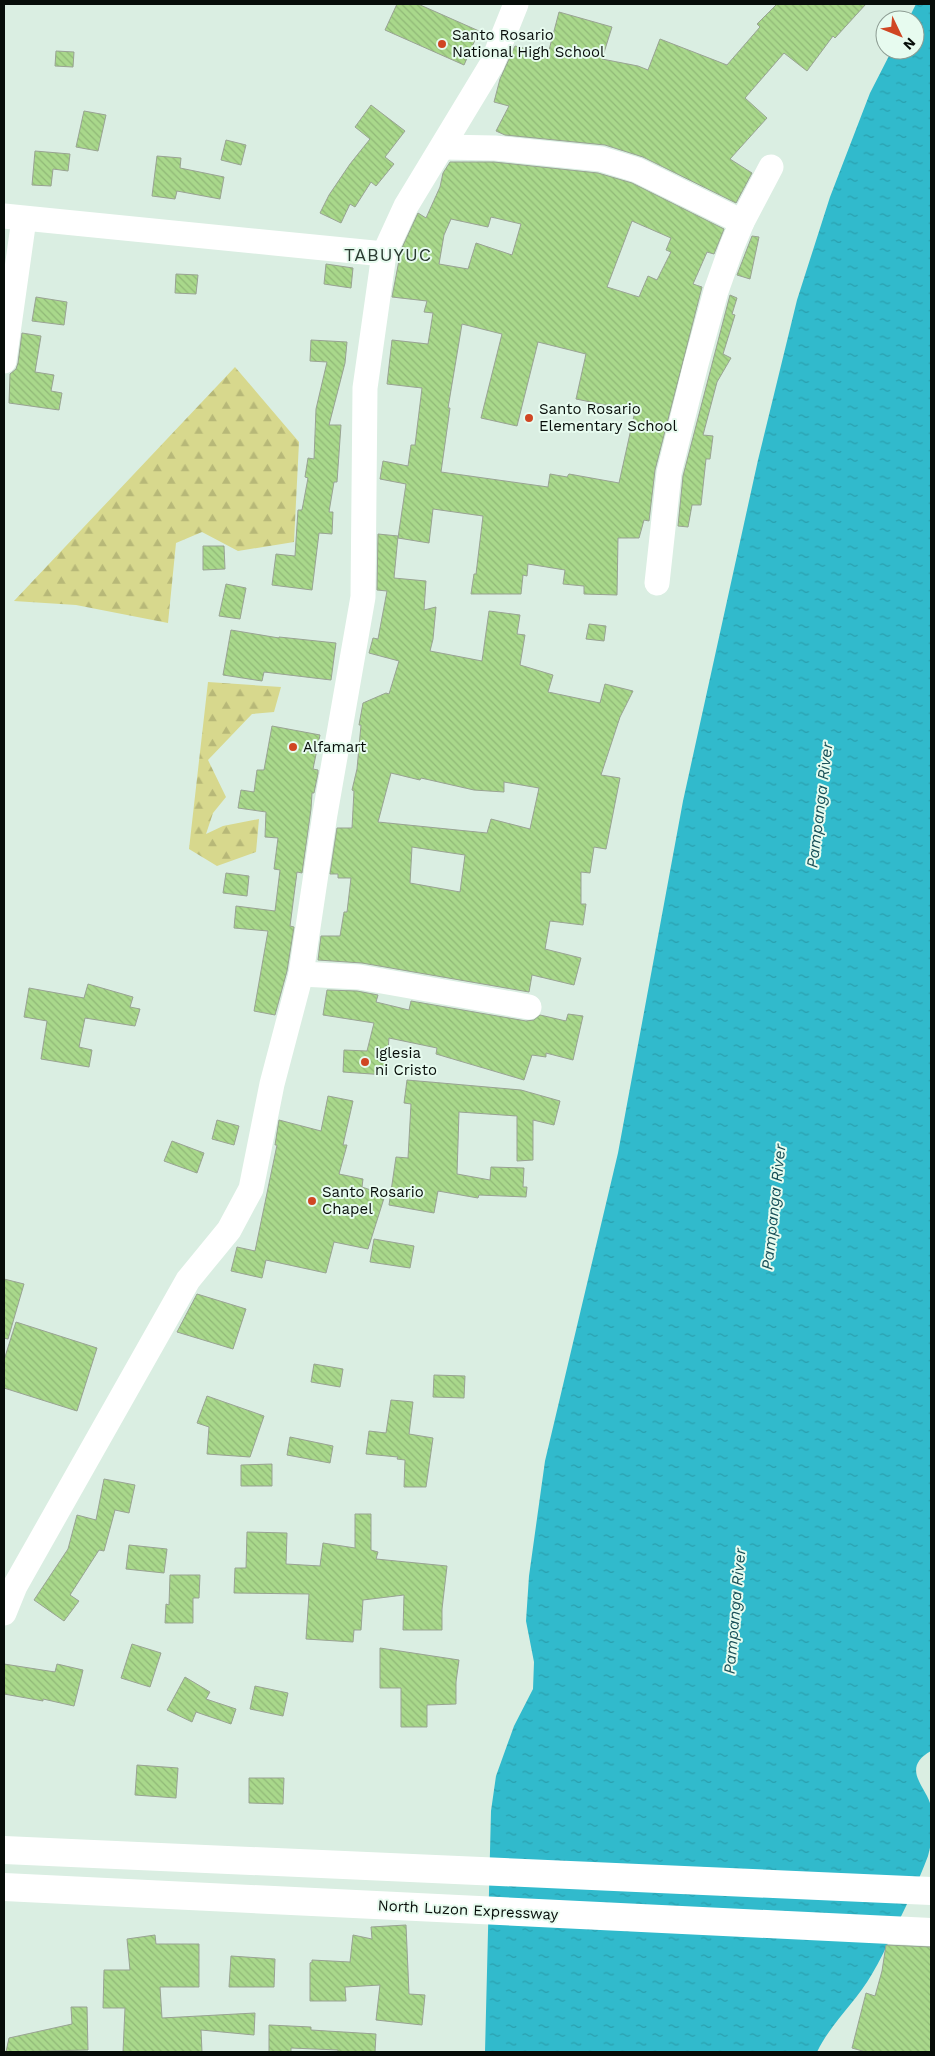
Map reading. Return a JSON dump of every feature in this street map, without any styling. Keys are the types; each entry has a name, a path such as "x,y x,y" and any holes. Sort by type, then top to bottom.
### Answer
{"highway":[{"path":"4,1850 931,1891"},
{"name":"North Luzon Expressway","path":"4,1888 931,1932"}],"street":[{"path":"4,1613 15,1586 188,1280 229,1230 251,1189 272,1084 301,974 324,814 363,597 365,388 384,254 406,206 492,64 516,4"},
{"path":"443,146 495,148 600,159 637,170 742,222"},
{"path":"657,583 669,473 716,291 742,222 771,167"},
{"path":"4,361 14,217 384,254"},
{"path":"301,974 359,977 529,1007"}],"green space":[{"path":"235,367 299,442 294,542 238,551 202,532 176,543 168,623 76,605 14,601"},
{"path":"208,682 281,687 274,712 252,714 208,760 226,797 213,813 206,834 223,826 259,819 256,852 217,866 189,849"}],"water":[{"name":"Pampanga River","path":"916,4 931,4 931,1751 917,1765 916,1772 929,1800 932,1813 928,1856 916,1886 875,1969 859,1994 829,2032 817,2052 485,2052 491,1811 496,1776 514,1726 533,1689 534,1662 526,1621 529,1576 545,1461 618,1153 683,801 758,460 797,300 830,197 870,93 887,60 925,60 925,10 913,10"}],"building":[{"path":"397,4 418,4 479,31 464,65 385,30"},
{"path":"777,4 866,4 835,38 833,36 807,71 784,53 745,98 767,118 730,159 752,173 736,203 643,157 605,145 505,135 496,131 509,106 494,102 500,79 515,46 548,54 559,12 612,27 602,59 638,66 648,70 660,39 727,65 760,27 757,24"},
{"path":"56,51 74,52 73,67 55,66"},
{"path":"371,105 405,131 385,157 394,164 376,186 371,182 355,207 350,204 341,223 320,213 329,195 370,139 355,127"},
{"path":"84,111 106,115 98,151 76,147"},
{"path":"226,140 246,145 241,165 221,160"},
{"path":"35,151 70,154 68,171 53,169 51,186 32,185"},
{"path":"157,156 181,158 180,168 224,177 220,199 177,191 175,199 152,196"},
{"path":"450,162 494,162 598,173 632,183 724,229 714,254 707,252 693,284 702,287 655,470 649,521 644,520 639,538 618,538 617,595 584,594 584,586 563,584 565,570 528,564 527,576 523,575 521,594 471,594 474,574 476,574 483,516 433,509 429,543 398,538 406,484 380,479 383,461 408,466 411,445 415,445 422,388 387,384 392,340 428,344 433,313 424,312 427,301 392,297 401,250 418,213 426,218 440,187 443,173","holes":["491,217 521,224 512,255 476,243 468,269 439,264 444,235 451,219 488,227","632,221 671,238 666,250 671,252 657,280 648,276 639,297 607,287","462,324 502,334 481,418 517,426 538,342 586,354 576,399 635,411 619,483 569,474 567,477 550,474 548,487 441,472 450,408 448,408"]},
{"path":"752,236 759,237 750,279 737,275"},
{"path":"326,264 353,268 351,288 324,284"},
{"path":"176,274 198,275 196,294 175,293"},
{"path":"730,295 737,298 732,314 735,315 723,354 731,358 717,382 703,435 713,436 710,459 706,459 701,505 692,505 688,527 678,526 683,476"},
{"path":"36,297 67,302 64,325 32,321"},
{"path":"22,333 41,336 35,372 54,375 51,391 62,393 59,410 9,403 10,374 16,369 18,363"},
{"path":"311,340 347,342 345,363 329,425 341,425 337,482 334,482 329,512 333,512 332,534 319,533 312,590 272,585 276,554 295,556 298,510 302,510 308,478 305,477 308,458 314,459 316,409 327,362 310,361"},
{"path":"378,534 398,536 394,578 426,581 424,610 436,607 430,651 482,661 489,611 520,615 517,634 525,635 520,665 553,675 548,692 600,703 605,684 633,691 620,717 601,775 620,778 606,849 594,847 590,873 581,872 581,904 586,904 583,925 550,921 545,949 581,958 574,985 532,975 529,992 362,963 318,960 321,936 340,936 344,912 347,912 351,878 338,878 338,874 330,874 337,828 352,828 354,791 352,790 357,769 361,725 359,725 363,703 386,693 389,694 399,661 369,653 373,638 378,639 387,591 377,590","holes":["391,773 474,790 504,792 504,782 539,788 530,829 491,819 487,833 378,822","412,847 465,855 460,892 410,883"]},
{"path":"203,546 224,546 225,569 203,570"},
{"path":"226,584 246,588 240,619 219,616"},
{"path":"589,624 606,626 604,641 586,639"},
{"path":"231,630 279,638 336,643 331,680 264,672 262,681 223,675"},
{"path":"272,726 320,735 313,769 318,770 318,773 314,793 312,793 302,873 297,872 290,926 294,927 287,971 275,1015 254,1011 268,931 234,928 236,906 275,911 280,870 274,869 278,838 265,837 266,812 238,808 241,790 254,792 257,770 264,770"},
{"path":"226,873 249,876 247,896 223,893"},
{"path":"88,984 133,997 130,1007 140,1009 135,1026 85,1018 79,1047 92,1050 89,1067 41,1059 47,1021 24,1017 29,988 84,998"},
{"path":"327,990 357,991 378,995 376,1002 409,1010 411,1001 526,1021 534,1020 540,1015 566,1021 568,1014 583,1016 573,1060 546,1053 546,1057 532,1055 524,1080 436,1054 437,1048 389,1038 386,1075 343,1072 344,1050 367,1051 374,1023 323,1015"},
{"path":"407,1080 521,1090 560,1101 554,1125 533,1120 533,1160 517,1161 517,1116 459,1112 457,1174 490,1180 491,1167 524,1168 523,1187 527,1187 526,1197 479,1195 478,1198 438,1191 434,1213 389,1205 396,1157 408,1158 411,1104 404,1103"},
{"path":"328,1096 353,1101 343,1145 347,1145 339,1174 363,1179 362,1187 385,1195 368,1249 334,1242 326,1273 266,1260 262,1278 231,1271 237,1247 255,1251 277,1145 275,1145 279,1120 321,1131"},
{"path":"217,1120 239,1126 234,1145 212,1139"},
{"path":"172,1141 204,1153 197,1173 164,1161"},
{"path":"374,1239 414,1246 410,1268 370,1262"},
{"path":"4,1279 24,1284 8,1339 4,1338"},
{"path":"197,1294 246,1309 233,1349 177,1332"},
{"path":"16,1322 97,1348 77,1411 4,1388 4,1360"},
{"path":"314,1364 343,1369 340,1387 311,1382"},
{"path":"434,1375 465,1376 464,1398 433,1397"},
{"path":"207,1396 264,1416 250,1457 207,1454 209,1427 197,1423"},
{"path":"391,1400 413,1402 409,1434 433,1438 426,1487 404,1487 405,1460 397,1459 398,1457 366,1454 369,1431 386,1433"},
{"path":"290,1437 333,1446 330,1463 287,1455"},
{"path":"272,1464 272,1486 241,1486 241,1465"},
{"path":"104,1479 135,1485 129,1513 115,1510 104,1551 99,1550 70,1595 79,1601 64,1621 34,1600 68,1549 77,1515 96,1520"},
{"path":"355,1514 371,1514 371,1550 378,1552 376,1559 447,1566 442,1609 442,1630 403,1630 404,1595 363,1600 361,1630 354,1630 353,1642 306,1639 309,1594 234,1593 235,1568 246,1568 247,1532 287,1533 286,1564 320,1566 323,1543 355,1548"},
{"path":"129,1545 167,1549 164,1573 126,1569"},
{"path":"170,1575 200,1575 199,1598 193,1598 193,1623 165,1623 166,1604 169,1605"},
{"path":"132,1644 161,1653 150,1687 121,1678"},
{"path":"380,1648 459,1660 456,1704 427,1705 427,1727 401,1727 401,1688 380,1688"},
{"path":"4,1664 55,1672 57,1664 83,1670 74,1706 43,1699 43,1701 4,1694"},
{"path":"185,1677 210,1692 206,1699 236,1709 231,1724 196,1712 192,1722 167,1710"},
{"path":"255,1686 288,1693 283,1716 250,1709"},
{"path":"137,1765 178,1768 176,1798 135,1795"},
{"path":"249,1778 284,1778 283,1804 249,1803"},
{"path":"406,1925 409,1994 425,1995 422,2025 376,2020 380,1985 345,1987 346,2001 310,2001 310,1963 312,1960 350,1962 353,1935 372,1939 371,1927"},
{"path":"155,1935 156,1944 199,1944 199,1987 160,1987 162,2018 255,2013 254,2035 201,2030 202,2052 123,2052 125,2008 103,2008 104,1970 130,1970 127,1939"},
{"path":"886,1945 931,1947 931,2052 866,2052 852,2048 866,1993 875,1996 882,1971"},
{"path":"231,1956 275,1959 274,1987 229,1987"},
{"path":"71,2007 87,2007 88,2050 6,2052 9,2038 72,2024"},
{"path":"269,2025 311,2027 311,2030 376,2034 375,2052 338,2052 338,2050 291,2048 291,2052 269,2052"}],"place":[{"name":"Santo Rosario National High School","path":"442,44"},
{"name":"Santo Rosario Elementary School","path":"529,418"},
{"name":"Alfamart","path":"293,747"},
{"name":"Iglesia ni Cristo","path":"365,1062"},
{"name":"Santo Rosario Chapel","path":"312,1201"}],"district":[{"name":"TABUYUC","path":"388,255"}]}
